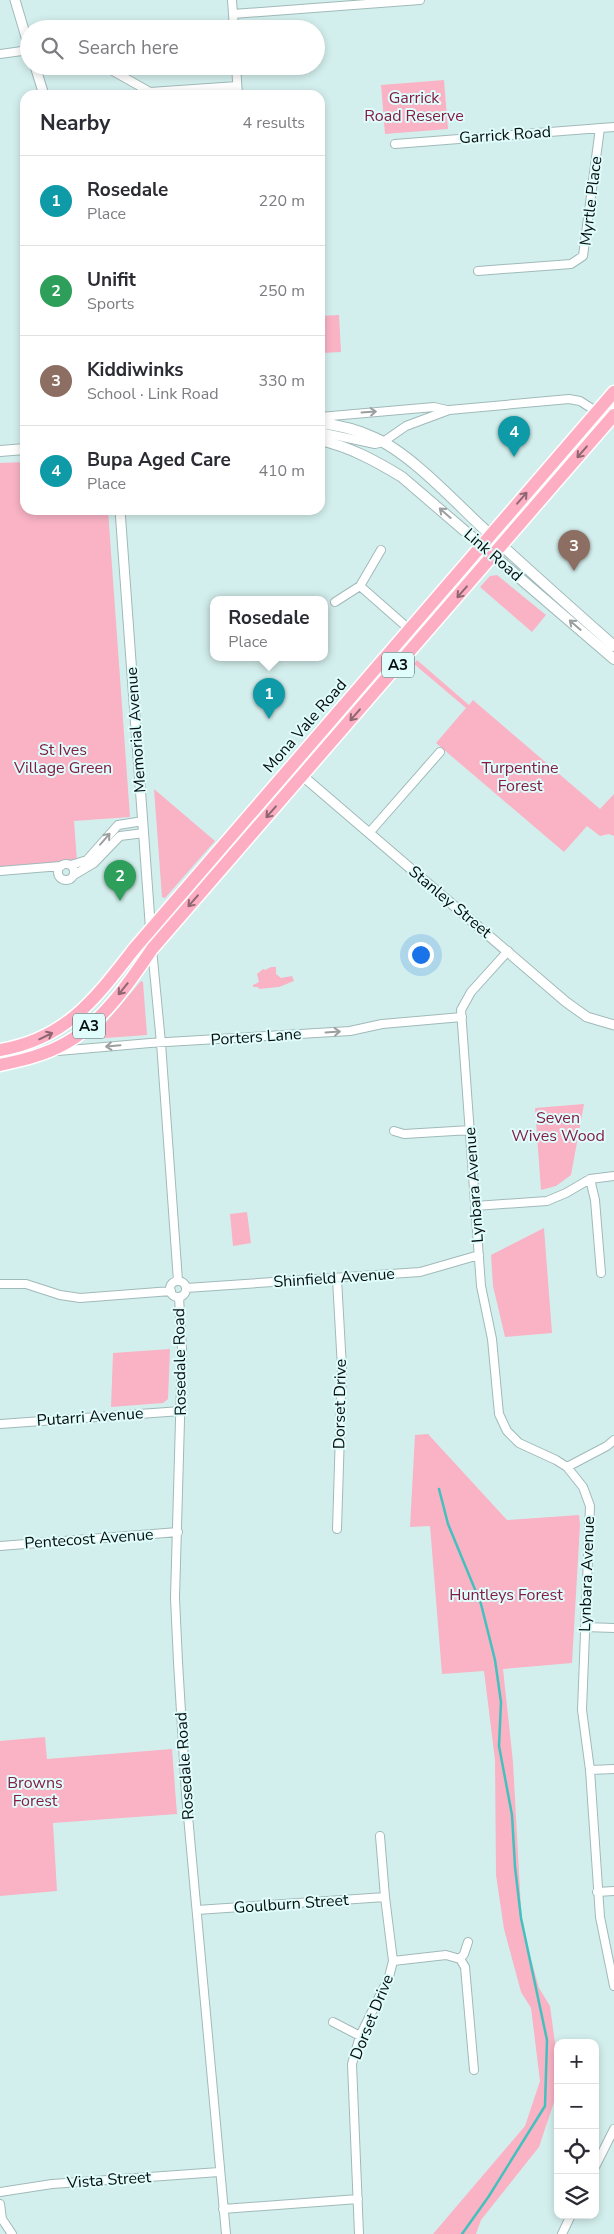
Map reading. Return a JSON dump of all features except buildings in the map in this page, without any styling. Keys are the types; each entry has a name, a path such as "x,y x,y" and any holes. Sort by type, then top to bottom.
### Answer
{"highway":[{"name":"Mona Vale Road","path":"0,1050 16,1048 42,1038 76,1017 93,999 614,392"},
{"name":"Mona Vale Road","path":"0,1064 35,1057 49,1051 66,1043 94,1021 124,987 152,949 614,415"}],"main road":[{"name":"Link Road","path":"325,424 352,430 382,442 431,479 491,535 498,550 614,659"},
{"name":"Link Road","path":"325,441 340,445 367,457 402,477 482,545 498,550 614,646"},
{"path":"0,451 20,449"}],"street":[{"path":"14,0 20,20"},
{"path":"232,0 233,20"},
{"path":"233,14 420,0"},
{"path":"0,54 20,50"},
{"path":"38,75 42,90"},
{"path":"120,75 146,90"},
{"path":"236,75 237,90"},
{"path":"179,90 237,86"},
{"name":"Garrick Road","path":"395,144 614,127"},
{"name":"Myrtle Place","path":"478,271 571,264 583,256 600,128"},
{"path":"325,417 434,408 449,410 569,399 580,401 596,413 602,415 614,406"},
{"path":"325,433 369,444 382,442 406,426 449,410"},
{"name":"Memorial Avenue","path":"120,515 152,949"},
{"path":"335,602 360,586 381,550"},
{"path":"360,586 409,630"},
{"path":"369,832 440,752"},
{"name":"Stanley Street","path":"291,767 303,775 578,1011 597,1021 614,1025"},
{"path":"59,870 66,864 71,865 88,860 118,825 143,821"},
{"path":"59,870 60,878 70,880 74,875 94,863 120,836 144,833"},
{"path":"71,865 74,875"},
{"path":"0,871 49,868 59,870"},
{"path":"152,949 161,1043 178,1281"},
{"name":"Lynbara Avenue","path":"508,951 467,998 462,1008 481,1286 492,1340 497,1400 501,1420 507,1431 519,1443 567,1466 583,1487 590,1506 582,1710 590,1770 600,1918 614,1986"},
{"name":"Porters Lane","path":"49,1051 350,1031 382,1024 462,1017"},
{"path":"394,1131 404,1134 470,1130"},
{"path":"475,1206 547,1201 566,1194 590,1179 614,1176"},
{"path":"590,1179 594,1200 601,1273"},
{"name":"Shinfield Avenue","path":"186,1288 420,1272 479,1255"},
{"name":"Dorset Drive","path":"337,1279 342,1368 337,1529"},
{"path":"171,1291 175,1296 184,1295 186,1288 182,1282 178,1281"},
{"path":"171,1291 172,1286 178,1281"},
{"path":"0,1284 26,1284 60,1295 80,1298 171,1291"},
{"name":"Rosedale Road","path":"179,1297 182,1349 175,1598 178,1662 186,1794 226,2234"},
{"name":"Putarri Avenue","path":"0,1424 181,1411"},
{"path":"567,1466 607,1446 614,1440"},
{"name":"Pentecost Avenue","path":"0,1546 178,1532"},
{"path":"585,1627 614,1628"},
{"path":"590,1770 614,1769"},
{"name":"Dorset Drive","path":"359,2234 352,2064 360,2036 389,1977 393,1961 380,1836"},
{"path":"597,1892 614,1891"},
{"name":"Goulburn Street","path":"197,1910 385,1897"},
{"path":"460,1959 468,1942"},
{"path":"393,1961 446,1955 460,1959 465,1967 474,2070"},
{"path":"333,2022 360,2036"},
{"path":"599,2159 614,2129"},
{"name":"Vista Street","path":"0,2192 52,2184 219,2172"},
{"path":"223,2209 358,2198"},
{"path":"0,2204 2,2219 12,2234"},
{"path":"562,2234 569,2219"}],"green space":[{"name":"Garrick Road Reserve","path":"444,80 448,129 385,134 381,85"},
{"path":"339,315 341,352 325,353 325,316"},
{"name":"St Ives Village Green","path":"20,462 20,515 108,515 130,817 74,821 77,861 0,867 0,463"},
{"path":"497,575 546,615 532,632 480,587 490,576"},
{"name":"Turpentine Forest","path":"417,660 469,705 473,700 600,809 614,794 614,836 609,834 600,836 587,826 564,852 436,743 466,708 414,664"},
{"path":"154,789 215,841 165,898 162,897"},
{"path":"276,967 276,974 281,978 292,976 294,981 279,987 259,989 258,987 253,987 253,985 259,982 257,974 263,969"},
{"path":"141,981 143,982 147,1035 92,1039"},
{"name":"Seven Wives Wood","path":"584,1104 571,1175 556,1186 541,1190 535,1108"},
{"path":"247,1212 251,1243 233,1246 230,1214"},
{"path":"544,1228 552,1333 505,1337 493,1286 491,1255"},
{"path":"170,1349 168,1399 163,1403 111,1407 113,1353"},
{"name":"Huntleys Forest","path":"428,1434 507,1520 579,1515 580,1525 572,1663 503,1669 513,1762 522,1927 539,1988 550,2006 554,2039 554,2102 539,2147 481,2220 476,2234 433,2234 525,2126 540,2081 531,2008 521,1992 504,1929 496,1875 495,1760 484,1671 442,1674 430,1526 410,1527 415,1435"},
{"name":"Browns Forest","path":"45,1737 47,1759 172,1749 177,1814 53,1823 57,1891 0,1896 0,1741"}],"waterway":[{"path":"439,1489 448,1524 481,1604 495,1660 501,1702 499,1746 512,1815 515,1867 521,1918 547,2040 545,2106 489,2196 462,2234"}],"place":[{"name":"Bupa Aged Care","path":"514,457"},
{"name":"Kiddiwinks","path":"574,571"},
{"name":"Rosedale","path":"269,719"},
{"name":"Unifit","path":"120,901"}]}
